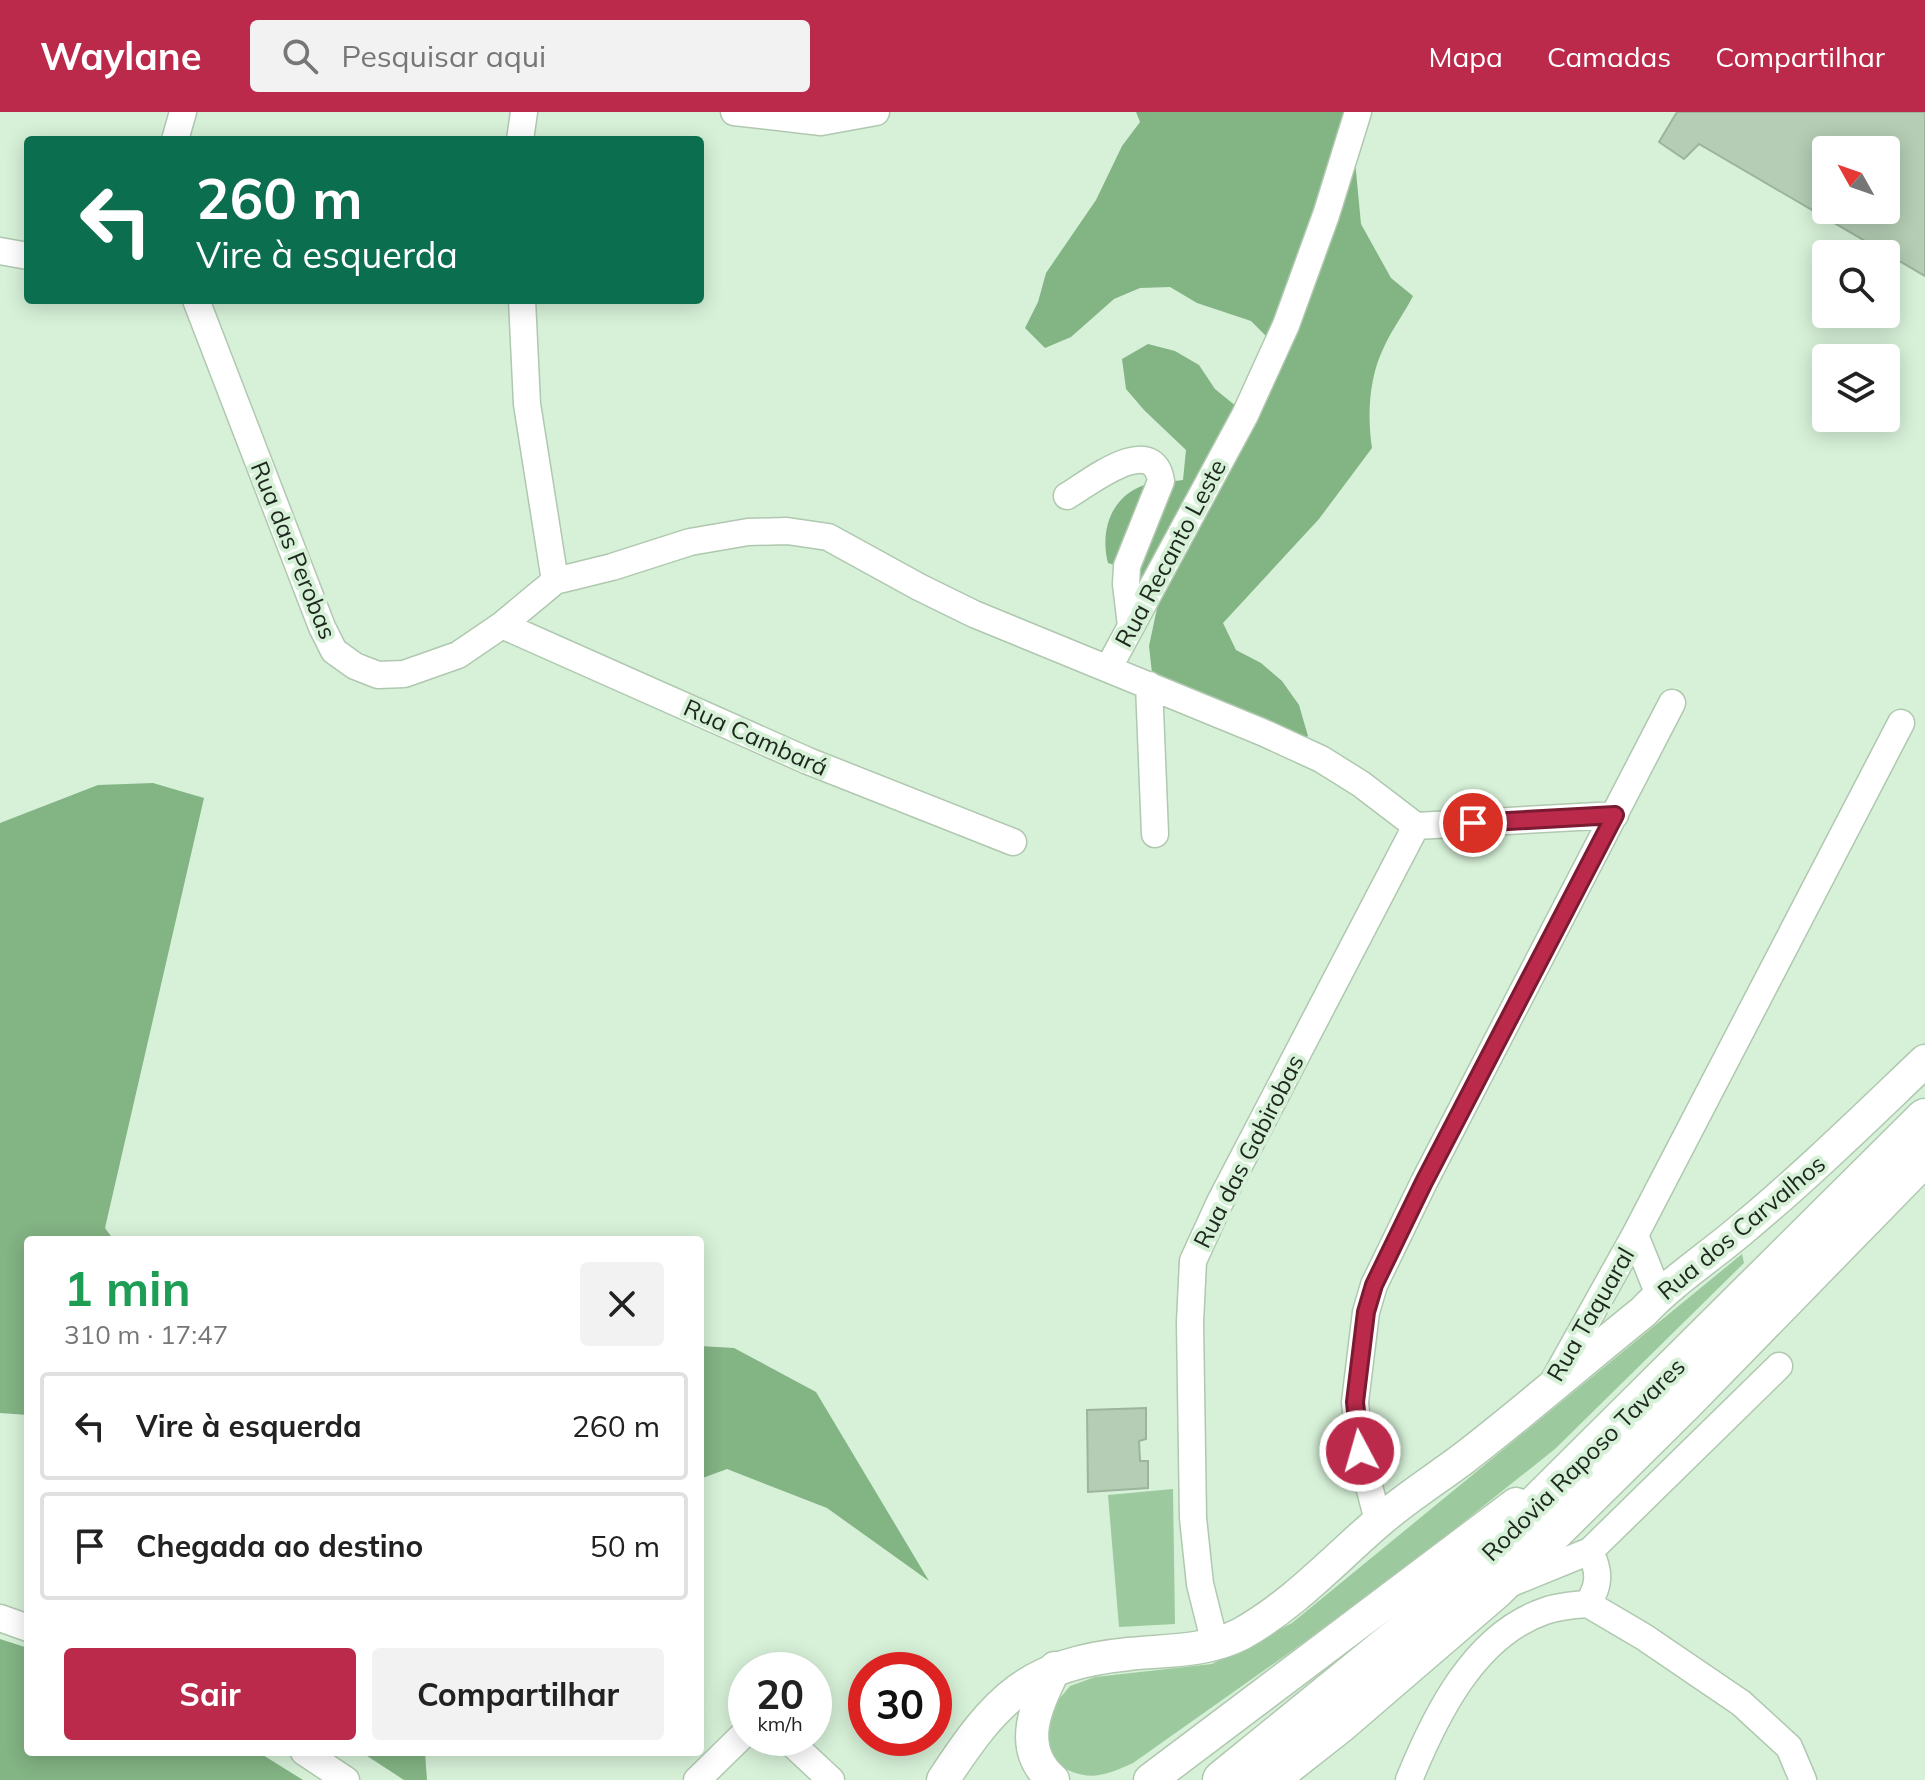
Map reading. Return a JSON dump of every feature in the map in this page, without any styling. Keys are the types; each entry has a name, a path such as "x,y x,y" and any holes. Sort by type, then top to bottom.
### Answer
{"highway":[{"name":"Rodovia Raposo Tavares","path":"1222,1780 1410,1627 1536,1507 1925,1118"},
{"name":"Rodovia Raposo Tavares","path":"1268,1780 1338,1725 1496,1589 1925,1156"}],"main road":[{"name":"Rua dos Carvalhos","path":"1551,1386 1741,1230 1821,1160 1925,1061"},
{"path":"1815,1270 1925,1181"},
{"name":"Rua Taquaral","path":"943,1780 983,1724 1005,1700 1033,1678 1055,1668 1114,1656 1166,1653 1215,1644 1241,1634 1318,1579 1378,1521 1465,1457 1551,1386"},
{"path":"1150,1780 1491,1524 1625,1417"},
{"path":"1053,1780 1035,1757 1032,1720 1055,1668"}],"street":[{"path":"176,136 183,112"},
{"path":"521,136 524,112"},
{"path":"734,112 821,122 876,112"},
{"name":"Rua Recanto Leste","path":"555,581 690,542 748,532 787,531 828,537 974,614 1108,669 1245,415 1286,325 1326,215 1358,112"},
{"path":"0,251 24,255"},
{"name":"Rua das Perobas","path":"198,304 334,651 355,666 378,675 404,674 458,655 502,625 555,581"},
{"path":"522,304 527,404 555,581"},
{"path":"1067,496 1127,461 1143,458 1153,463 1160,473 1161,481 1127,566 1131,626"},
{"name":"Rua Cambará","path":"502,625 808,761 1013,842"},
{"path":"1108,669 1321,759 1361,784 1416,826 1615,815"},
{"path":"1149,685 1155,834"},
{"path":"1378,1521 1360,1451 1355,1402 1366,1312 1374,1285 1424,1182 1672,703"},
{"name":"Rua Taquaral","path":"1551,1386 1635,1235 1901,723"},
{"name":"Rua das Gabirobas","path":"1215,1644 1200,1584 1193,1518 1190,1322 1193,1261 1220,1202 1416,826"},
{"path":"1635,1235 1659,1295"},
{"path":"1496,1589 1590,1551 1779,1366"},
{"path":"1588,1604 1597,1590 1599,1579 1598,1567 1590,1551"},
{"path":"1409,1780 1447,1700 1495,1641 1520,1622 1544,1611 1588,1604 1644,1637 1741,1703 1789,1747 1803,1780"},
{"path":"0,1618 24,1627"},
{"path":"697,1780 728,1750"},
{"path":"310,1756 346,1780"},
{"path":"805,1756 831,1780"}],"green space":[{"path":"1136,112 1362,112 1353,140 1361,224 1391,278 1413,296 1387,340 1375,371 1370,409 1372,448 1319,519 1223,623 1236,650 1261,663 1282,681 1299,705 1308,736 1303,740 1153,682 1149,646 1159,599 1130,574 1108,563 1106,550 1108,525 1118,503 1127,494 1151,483 1183,480 1186,450 1126,389 1122,359 1148,344 1175,351 1199,365 1215,389 1237,407 1272,342 1251,321 1197,303 1170,287 1140,288 1114,299 1071,337 1045,348 1025,328 1038,302 1046,273 1096,200 1122,146 1140,122"},
{"path":"153,783 204,798 105,1228 111,1236 24,1236 24,1415 0,1413 0,823 98,785"},
{"path":"1742,1254 1744,1263 1555,1449 1378,1590 1133,1763 1109,1773 1091,1776 1050,1762 1044,1717 1070,1686 1095,1677 1212,1664 1292,1623"},
{"path":"704,1346 734,1348 816,1392 929,1581 827,1508 727,1469 704,1478"},
{"path":"1173,1489 1175,1624 1119,1627 1108,1495"},
{"path":"0,1639 24,1647 24,1756 264,1756 303,1780 0,1780"},
{"path":"367,1756 425,1756 427,1780 404,1780"}],"building":[{"path":"1677,112 1925,112 1925,276 1900,261 1900,240 1863,240 1836,224 1900,224 1900,136 1812,136 1812,210 1699,144 1684,159 1659,142"},
{"path":"1146,1408 1146,1439 1139,1441 1140,1461 1148,1461 1148,1488 1088,1492 1087,1410"}],"route":[{"path":"1360,1451 1355,1402 1366,1312 1374,1285 1424,1182 1615,815 1473,823"}]}
